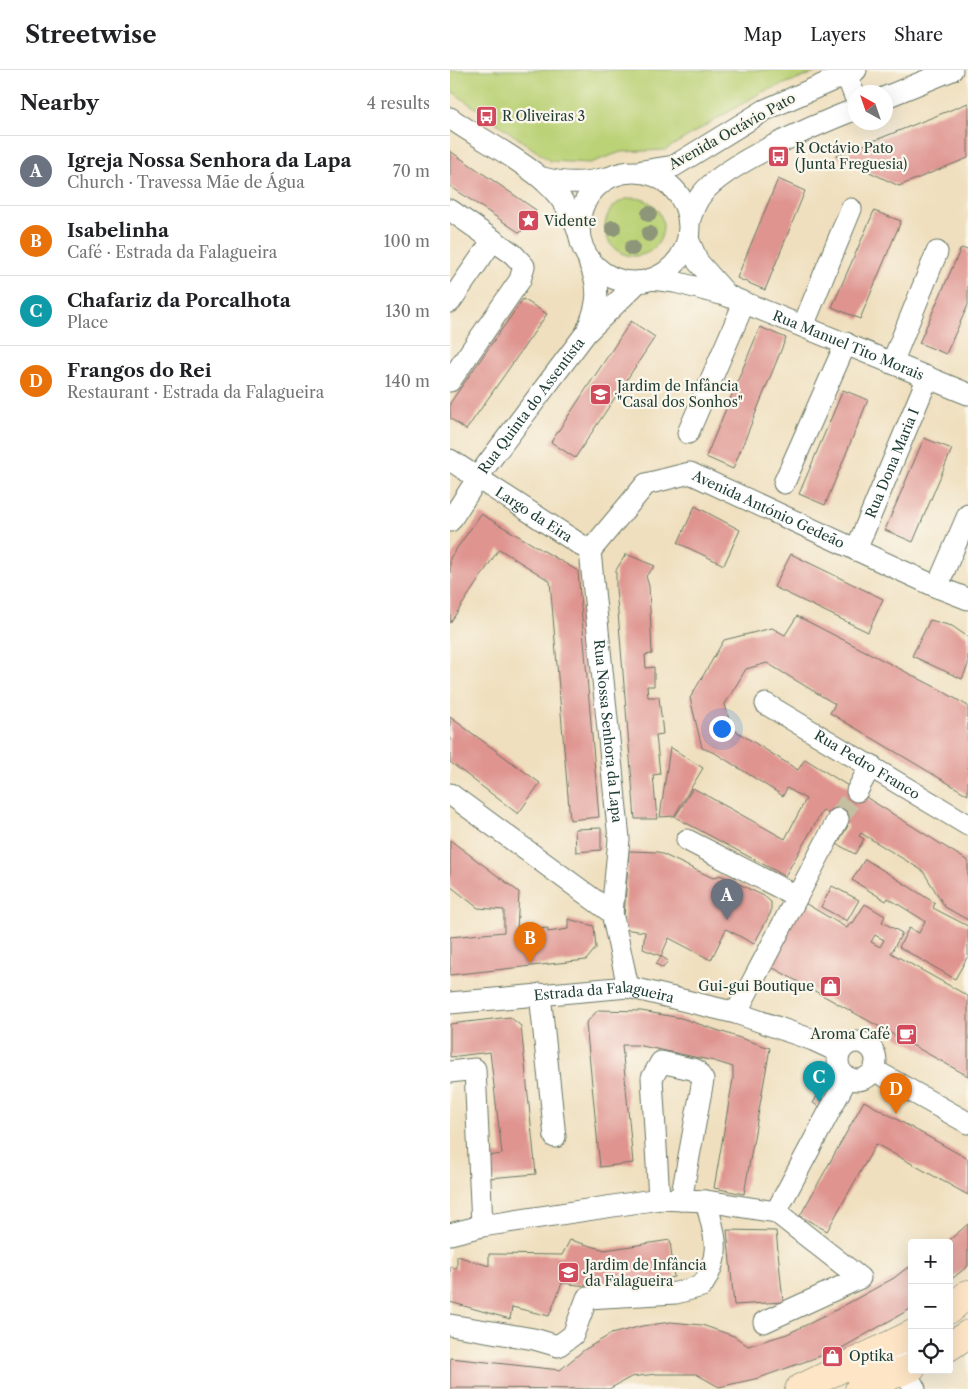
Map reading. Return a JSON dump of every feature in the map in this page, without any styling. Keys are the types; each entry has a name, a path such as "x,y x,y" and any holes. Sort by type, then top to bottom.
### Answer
{"main road":[{"path":"953,1307 968,1294"},
{"path":"953,1344 968,1334"},
{"path":"799,1389 902,1340"},
{"path":"859,1389 911,1375"}],"street":[{"path":"893,94 952,70"},
{"path":"851,72 853,85"},
{"name":"Avenida Octávio Pato","path":"543,178 558,182 589,183 624,173 674,166 765,110 851,72"},
{"path":"688,230 684,202 671,186 654,175 624,173 598,184 586,198 580,216 581,243 593,265 606,275 621,281 645,281 668,270 680,256 701,194 716,181 772,147 848,113"},
{"path":"451,120 543,178"},
{"name":"Rua Quinta do Assentista","path":"543,178 567,206 598,285 595,310 586,333"},
{"path":"803,326 851,209"},
{"path":"450,210 494,240 524,266 520,280 450,380"},
{"name":"Rua Manuel Tito Morais","path":"688,230 698,262 736,300"},
{"path":"450,302 494,240"},
{"path":"892,363 937,252"},
{"name":"Rua Manuel Tito Morais","path":"645,281 675,282 736,300 968,394"},
{"name":"Rua Quinta do Assentista","path":"450,521 478,478 586,333 645,281"},
{"path":"688,433 736,300"},
{"path":"784,483 846,343"},
{"name":"Rua Dona Maria I","path":"856,550 928,378"},
{"name":"Largo da Eira","path":"450,460 590,551"},
{"name":"Avenida António Gedeão","path":"590,551 646,484 690,473 937,587 968,599"},
{"path":"937,587 968,515"},
{"name":"Rua Nossa Senhora da Lapa","path":"590,551 619,839 612,913 628,987"},
{"name":"Rua Pedro Franco","path":"766,704 871,765 968,825"},
{"path":"857,791 871,765"},
{"path":"450,794 612,913"},
{"path":"736,1012 838,820"},
{"path":"687,840 796,896"},
{"name":"Estrada da Falagueira","path":"450,1003 628,987 736,1012 839,1052"},
{"path":"540,994 555,1137"},
{"path":"850,1042 866,1044 875,1055 874,1070 862,1080 847,1078 838,1066 839,1052 850,1042"},
{"path":"659,1198 652,1078 661,1062 696,1070 703,1080 681,1200"},
{"path":"450,1072 475,1068 482,1226"},
{"path":"874,1070 968,1123"},
{"path":"776,1212 847,1078"},
{"path":"450,1234 482,1226 659,1198 706,1201 776,1212 860,1278 764,1322"},
{"path":"450,1325 534,1339 558,1346 573,1335 588,1298 676,1293 702,1286 713,1269 716,1240 706,1201"},
{"path":"902,1340 911,1375"}],"green space":[{"path":"450,70 823,70 762,92 665,150 621,152 590,163 550,161 450,90"},
{"path":"628,198 640,198 655,206 663,221 663,233 655,248 640,256 628,256 613,248 605,233 605,221 613,206"}],"building":[{"path":"968,103 968,158 899,186 836,156"},
{"path":"450,151 536,210 520,233 450,186"},
{"path":"778,179 805,191 765,290 737,278"},
{"path":"874,211 901,221 860,319 832,307"},
{"path":"961,248 968,250 968,305 946,354 919,343"},
{"path":"523,299 547,314 466,430 450,418 450,403"},
{"path":"631,321 655,337 575,458 551,442"},
{"path":"760,327 786,338 733,469 706,457"},
{"path":"843,390 868,400 825,505 799,494"},
{"path":"924,438 952,449 913,542 885,530"},
{"path":"695,506 740,530 724,565 678,543"},
{"path":"481,514 578,571 599,817 570,820 550,581 499,549 450,623 450,558"},
{"path":"626,554 655,566 646,576 649,586 652,654 645,655 646,668 654,667 654,686 647,686 648,697 659,697 663,734 656,735 660,774 653,775 657,819 635,819 616,588 616,570"},
{"path":"791,554 883,599 868,632 774,587"},
{"path":"797,616 939,689 968,706 968,795 830,713 835,704 767,663 746,669 725,704 731,728 798,770 805,759 968,861 968,920 945,907 923,871 861,833 859,836 864,839 855,854 837,844 848,826 823,810 785,876 675,817 693,788 785,839 806,799 787,788 783,796 715,753 702,748 690,698 724,640 772,628 785,635"},
{"path":"930,620 952,626 968,637 968,665 962,679 912,656"},
{"path":"450,717 540,783 518,814 450,762"},
{"path":"670,747 703,768 674,816 660,817"},
{"path":"601,828 601,850 576,852 575,829"},
{"path":"450,840 519,892 517,931 548,928 548,932 568,929 568,919 594,926 596,948 586,960 450,975 450,937 504,932 504,910 478,908 450,886"},
{"path":"629,851 658,852 713,878 720,875 764,896 771,902 771,912 754,944 726,929 711,960 669,938 661,956 643,949 645,932 623,929"},
{"path":"865,859 935,903 933,908 968,926 968,956 955,979 899,947 909,928 919,933 925,921 888,898 886,901 852,880"},
{"path":"832,886 859,900 847,921 821,907"},
{"path":"803,902 847,928 851,922 853,923 865,904 885,916 882,922 902,933 891,953 968,996 968,1076 768,965","holes":["875,935 884,940 880,947 871,942"]},
{"path":"661,956 668,961 663,968 656,964"},
{"path":"598,1010 641,1011 681,1018 770,1048 744,1194 714,1188 733,1079 733,1067 714,1061 637,1045 622,1045 633,1163 600,1167 586,1023"},
{"path":"510,1017 521,1026 536,1174 489,1178 487,1156 502,1154 490,1052 450,1057 450,1024"},
{"path":"817,1096 825,1101 821,1108 813,1103"},
{"path":"864,1101 968,1159 968,1195 876,1144 827,1231 800,1216"},
{"path":"968,1224 968,1266 953,1278 953,1239 951,1239"},
{"path":"727,1230 776,1231 783,1302 734,1305"},
{"name":"Jardim de Infância da Falagueira","path":"570,1240 605,1250 670,1240 674,1277 611,1289 562,1283 549,1316 512,1307 510,1319 450,1302 450,1266 457,1269 457,1256 489,1266 489,1254 562,1255"},
{"path":"908,1267 908,1310 840,1349 759,1378 719,1387 696,1374 656,1374 631,1377 609,1389 450,1388 450,1358 560,1370 584,1350 611,1334 642,1326 671,1322 702,1325 734,1336 748,1346 787,1334 825,1316 894,1278"}],"tunnel":[{"path":"838,819 857,791"}],"place":[{"name":"R Oliveiras 3","path":"486,116"},
{"name":"R Octávio Pato (Junta Freguesia)","path":"779,156"},
{"name":"Vidente","path":"528,221"},
{"name":"Jardim de Infância \"Casal dos Sonhos\"","path":"601,394"},
{"name":"Igreja Nossa Senhora da Lapa","path":"727,920"},
{"name":"Isabelinha","path":"530,963"},
{"name":"Gui-gui Boutique","path":"830,986"},
{"name":"Aroma Café","path":"906,1034"},
{"name":"Chafariz da Porcalhota","path":"819,1102"},
{"name":"Frangos do Rei","path":"896,1114"},
{"name":"Jardim de Infância da Falagueira","path":"569,1273"},
{"name":"Optika","path":"833,1356"}]}
